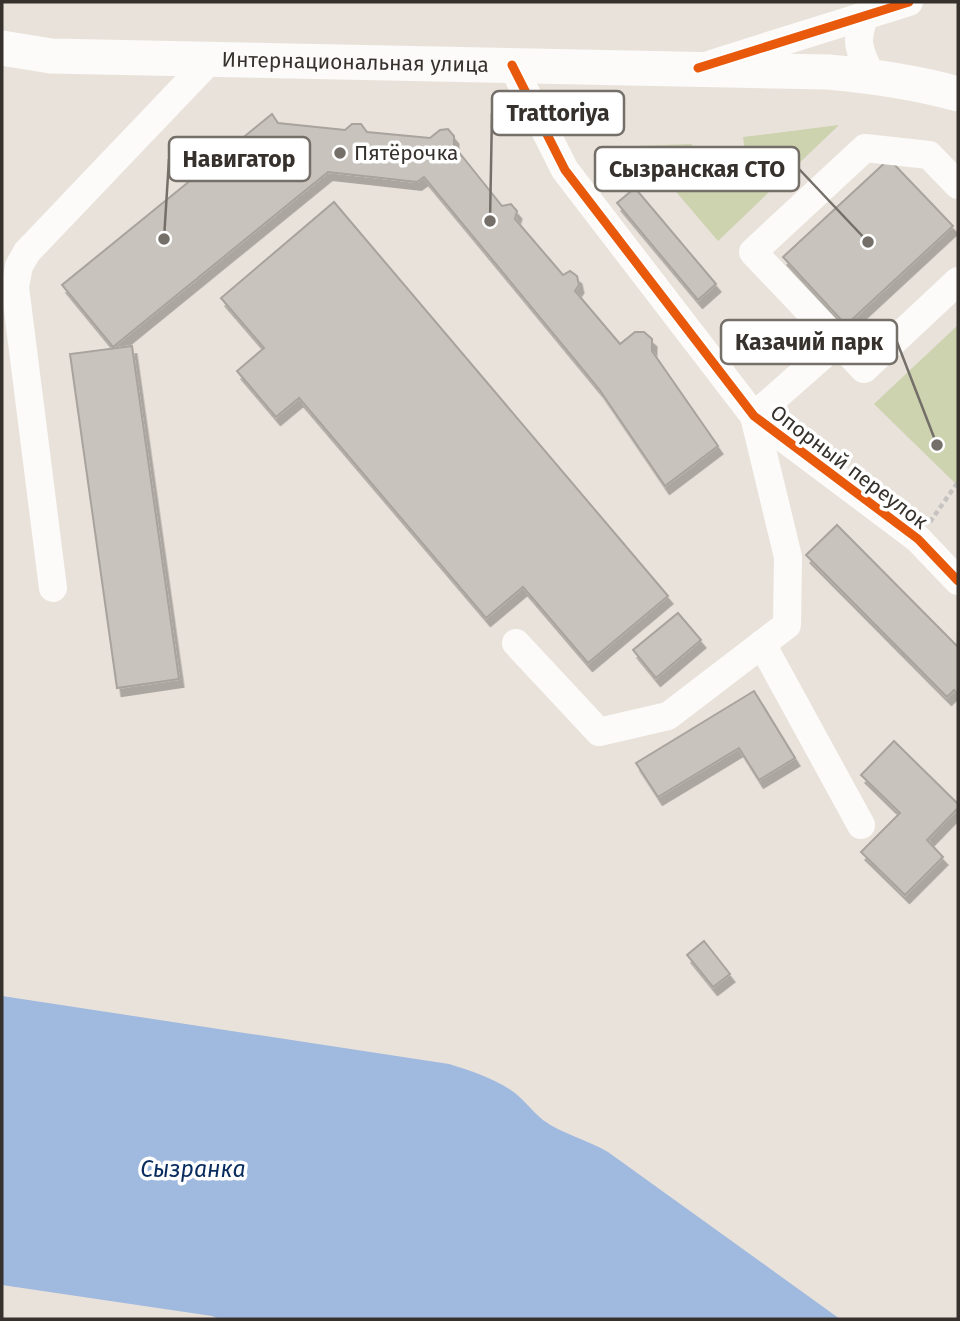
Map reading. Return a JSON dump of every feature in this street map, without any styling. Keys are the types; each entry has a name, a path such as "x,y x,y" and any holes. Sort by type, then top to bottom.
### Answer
{"main road":[{"name":"Интернациональная улица","path":"2,48 51,56 807,71 872,76 958,94"}],"street":[{"path":"698,68 909,2"},
{"path":"866,15 860,27 858,41 862,59 872,76"},
{"path":"53,588 15,287 19,266 27,252 211,59"},
{"name":"Опорный переулок","path":"512,65 565,170 754,416 918,539 958,580"},
{"path":"958,185 929,155 864,148 753,252 864,369 958,281"},
{"path":"516,643 599,732 668,716 787,625 788,557 754,416 838,342"},
{"path":"762,644 861,825"}],"path":[{"path":"918,539 958,482"}],"green space":[{"path":"839,125 718,241 637,146 692,144 698,181 748,175 743,137"},
{"path":"958,325 958,486 874,404"}],"water":[{"name":"Сызранка","path":"2,996 449,1064 475,1073 515,1093 550,1125 608,1152 840,1319 220,1319 2,1285"}],"building":[{"path":"272,114 278,123 345,130 352,124 361,124 367,132 430,138 440,130 448,129 454,136 454,146 502,206 511,204 517,211 515,219 563,275 570,271 577,276 579,285 575,291 620,344 635,332 644,332 652,339 652,351 718,446 665,486 599,389 424,177 417,182 328,172 113,347 62,285"},
{"path":"889,159 953,226 846,325 783,257"},
{"path":"635,188 716,284 698,300 617,203"},
{"path":"334,202 668,596 588,663 523,587 486,618 299,398 276,417 237,371 264,348 221,298"},
{"path":"132,346 179,679 117,688 70,354"},
{"path":"837,525 958,647 958,695 954,690 947,697 806,555"},
{"path":"678,613 701,640 656,678 633,650"},
{"path":"754,691 795,758 759,780 739,748 658,797 636,763"},
{"path":"894,741 958,804 958,808 927,840 943,857 905,895 861,852 900,813 861,775"},
{"path":"704,941 730,974 713,987 687,955"}],"cycle path":[{"path":"698,68 909,2"},
{"path":"512,65 565,170 754,416 918,539 958,581"}],"place":[{"name":"Пятёрочка","path":"340,153"},
{"name":"Trattoriya","path":"490,221"},
{"name":"Навигатор","path":"164,239"},
{"name":"Сызранская СТО","path":"868,242"},
{"name":"Казачий парк","path":"937,445"}]}
